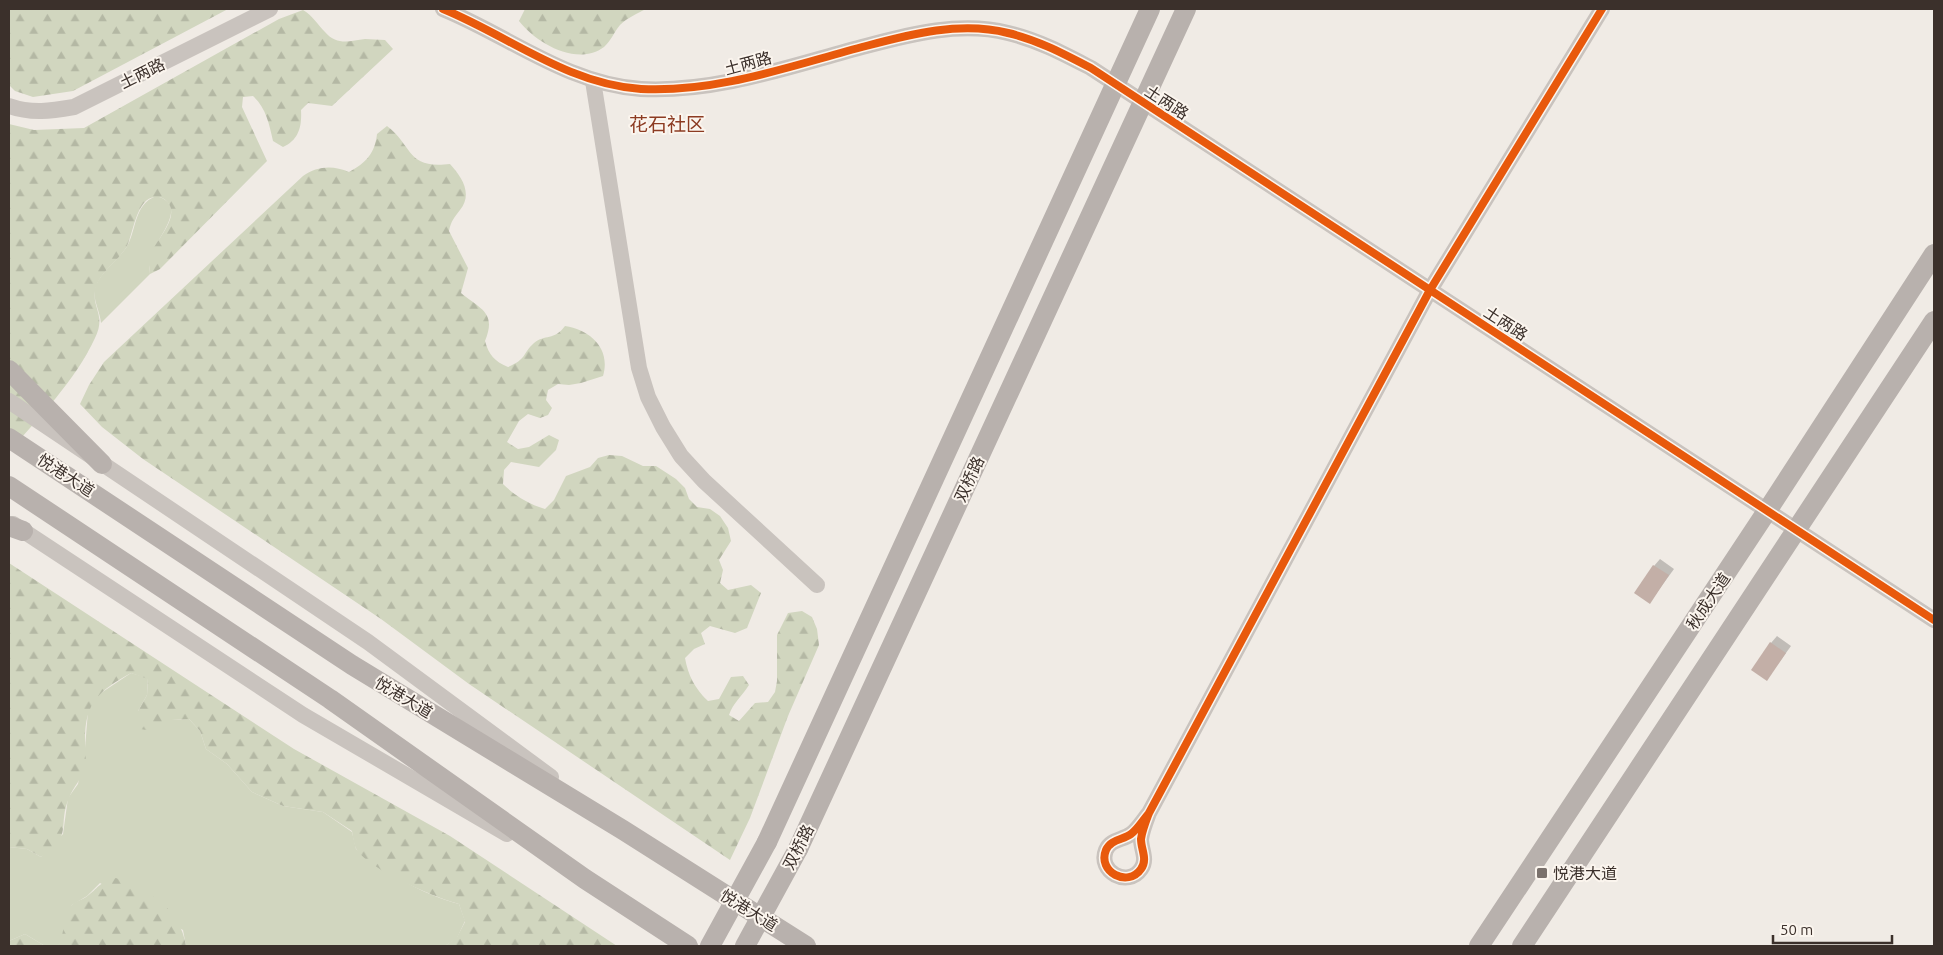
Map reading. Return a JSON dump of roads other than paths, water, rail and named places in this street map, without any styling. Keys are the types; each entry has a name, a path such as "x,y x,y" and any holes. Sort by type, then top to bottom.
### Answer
{"main road":[{"name":"双桥路","path":"710,946 767,842 1150,9"},
{"name":"双桥路","path":"745,946 798,849 1186,9"},
{"name":"秋成大道","path":"1479,946 1767,511 1934,254"},
{"path":"1522,946 1934,321"},
{"path":"9,370 102,464"},
{"name":"悦港大道","path":"9,438 209,568 352,665 623,830 806,946"},
{"path":"9,486 187,606 330,699 585,880 688,946"}],"street":[{"name":"土两路","path":"9,106 26,112 50,112 74,107 270,9"},
{"name":"土两路","path":"443,9 557,66 592,81 640,89 686,89 715,85 917,33 962,29 1006,32 1046,45 1091,68 1116,84 1934,620"},
{"path":"1149,813 1430,290 1602,9"},
{"path":"592,81 639,368 648,397 663,427 681,456 704,481 817,585"},
{"path":"9,402 368,642 623,830"},
{"path":"13,526 303,715 585,880"}],"place":[{"name":"悦港大道","path":"1542,873"}],"district":[{"name":"花石社区","path":"667,124"}]}
